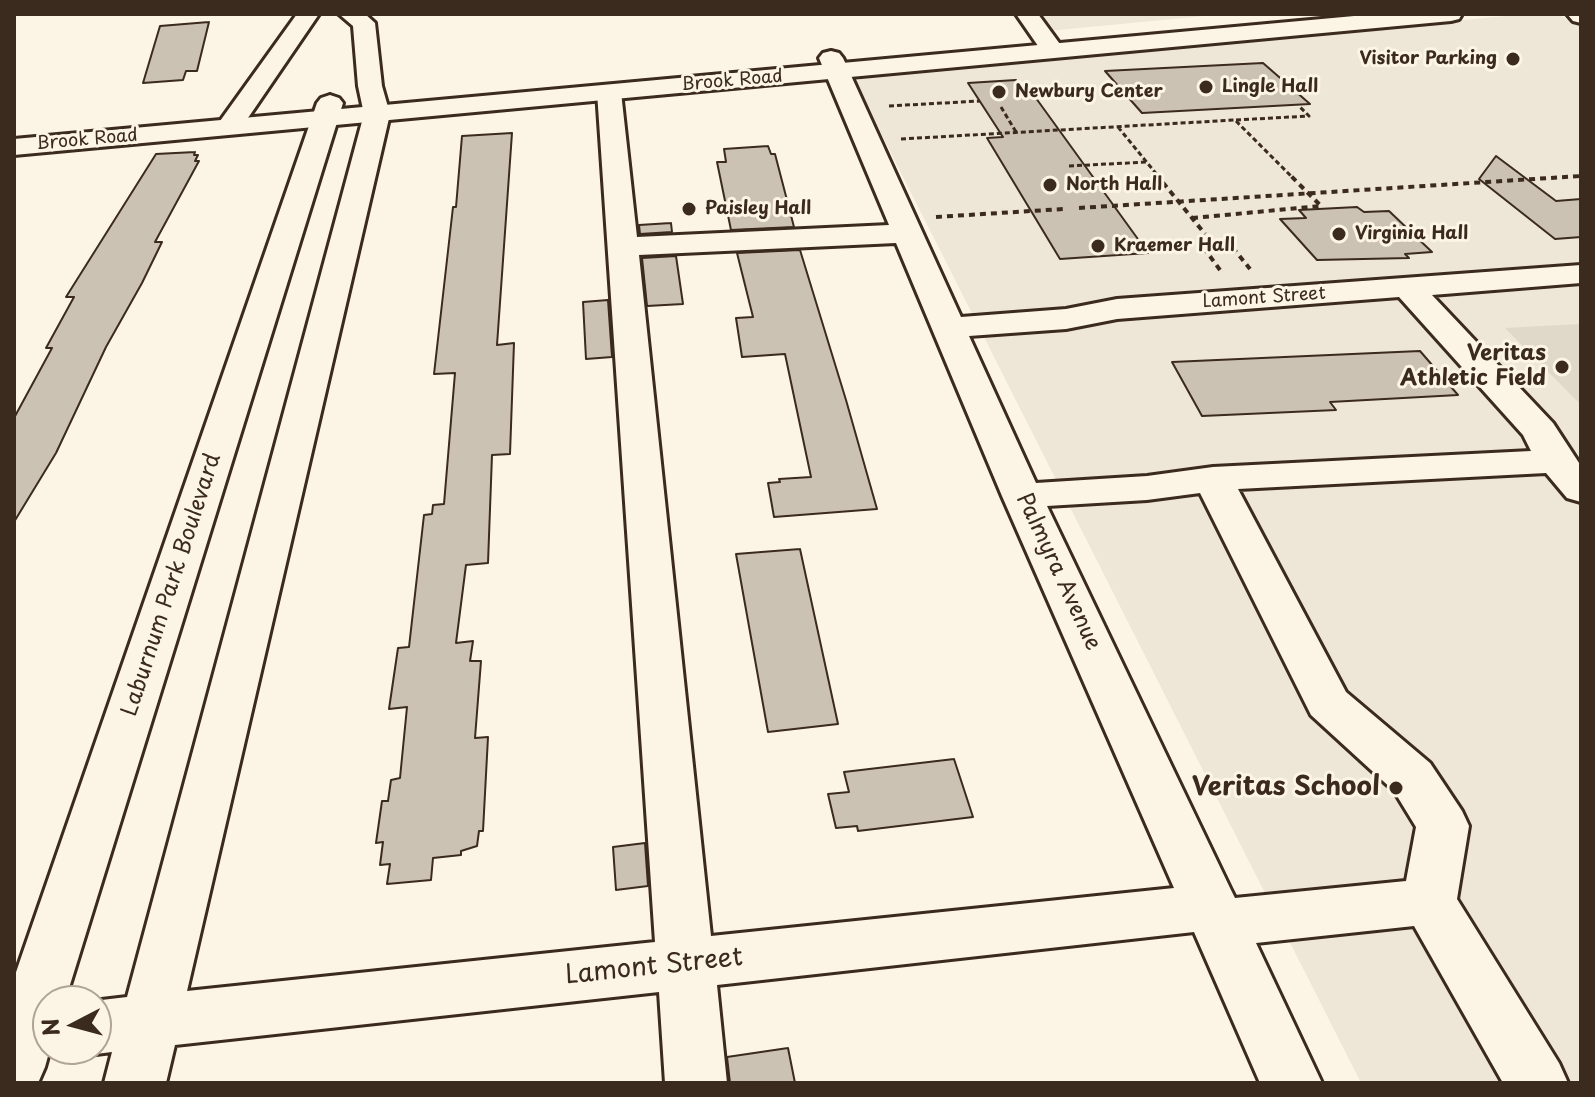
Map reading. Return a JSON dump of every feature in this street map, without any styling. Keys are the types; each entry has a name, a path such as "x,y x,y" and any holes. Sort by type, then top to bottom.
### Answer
{"main road":[{"name":"Brook Road","path":"375,107 847,94 1049,45 1314,14"},
{"name":"Brook Road","path":"1049,45 1451,14"},
{"name":"Brook Road","path":"14,147 328,111 609,92 847,94"},
{"name":"Brook Road","path":"14,132 233,120"}],"street":[{"path":"233,120 308,14"},
{"path":"135,1083 123,1024 375,107 364,23 350,14"},
{"path":"1027,14 1049,45"},
{"path":"609,92 696,1083"},
{"name":"Palmyra Avenue","path":"847,94 1022,496 1291,1083"},
{"name":"Laburnum Park Boulevard","path":"25,1043 328,111"},
{"path":"622,247 905,226"},
{"name":"Lamont Street","path":"948,328 1057,320 1117,309 1581,274"},
{"path":"1407,287 1540,431 1556,461 1581,490"},
{"path":"1022,496 1147,488 1213,479 1556,461"},
{"path":"1213,479 1328,703 1412,777 1443,826 1429,902 1537,1083"},
{"name":"Lamont Street","path":"123,1024 686,963 1216,915 1429,902"}],"path":[{"path":"847,94 980,101"},
{"path":"847,94 1016,132 1309,116 1300,107"},
{"path":"1001,107 1016,132"},
{"path":"1192,218 1321,206 1235,120"},
{"path":"1118,127 1205,234"},
{"path":"1069,166 1147,162"},
{"path":"1079,208 1581,176"},
{"path":"905,226 1063,209"}],"shaded area":[{"path":"1036,14 1225,14 1048,31"},
{"name":"Veritas School","path":"1527,14 1557,14 1581,26 1581,1083 1361,1083 855,82 864,77"},
{"name":"Veritas Athletic Field","path":"1581,324 1581,405 1505,328"}],"building":[{"path":"209,22 197,71 186,71 183,80 143,83 160,26"},
{"name":"Lingle Hall","path":"1263,63 1310,104 1142,113 1105,71"},
{"path":"1016,80 1027,95 1033,94 1148,253 1060,259 987,138 1003,137 968,83"},
{"path":"512,133 497,345 514,343 510,454 492,455 488,563 466,565 456,643 473,641 470,661 481,661 475,738 488,737 483,831 479,831 477,846 461,851 461,855 433,858 431,880 387,884 390,864 380,865 383,842 376,843 382,801 388,801 391,780 400,778 407,707 389,709 398,648 409,647 424,515 432,514 433,505 444,504 455,373 434,374 462,136"},
{"path":"768,146 771,154 775,154 794,227 731,230 717,162 726,162 724,149"},
{"path":"195,152 194,155 198,155 195,161 199,161 155,242 162,242 142,283 106,347 56,453 14,522 14,418 52,348 46,348 74,297 66,297 156,154"},
{"path":"1496,156 1556,201 1581,199 1581,237 1555,239 1479,179"},
{"path":"1357,207 1364,212 1389,211 1432,252 1405,254 1409,258 1317,260 1280,219 1306,218 1299,210"},
{"path":"671,223 672,232 640,234 639,225"},
{"path":"800,250 877,509 774,517 768,483 780,482 779,479 811,477 785,354 742,357 736,318 753,317 737,253"},
{"path":"676,256 683,304 647,306 642,258"},
{"path":"608,300 612,357 586,359 583,302"},
{"path":"1420,351 1458,395 1330,402 1336,410 1202,416 1172,362"},
{"path":"800,549 838,724 768,732 736,554"},
{"path":"954,759 973,817 858,831 857,826 836,828 828,794 849,792 844,772"},
{"path":"645,843 648,886 616,890 613,847"},
{"path":"788,1048 795,1083 730,1083 727,1057"}],"place":[{"name":"Visitor Parking","path":"1513,59"},
{"name":"Lingle Hall","path":"1206,87"},
{"name":"Newbury Center","path":"999,92"},
{"name":"North Hall","path":"1050,185"},
{"name":"Paisley Hall","path":"689,209"},
{"name":"Virginia Hall","path":"1339,234"},
{"name":"Kraemer Hall","path":"1098,246"},
{"name":"Veritas Athletic Field","path":"1562,367"},
{"name":"Veritas School","path":"1396,788"}]}
